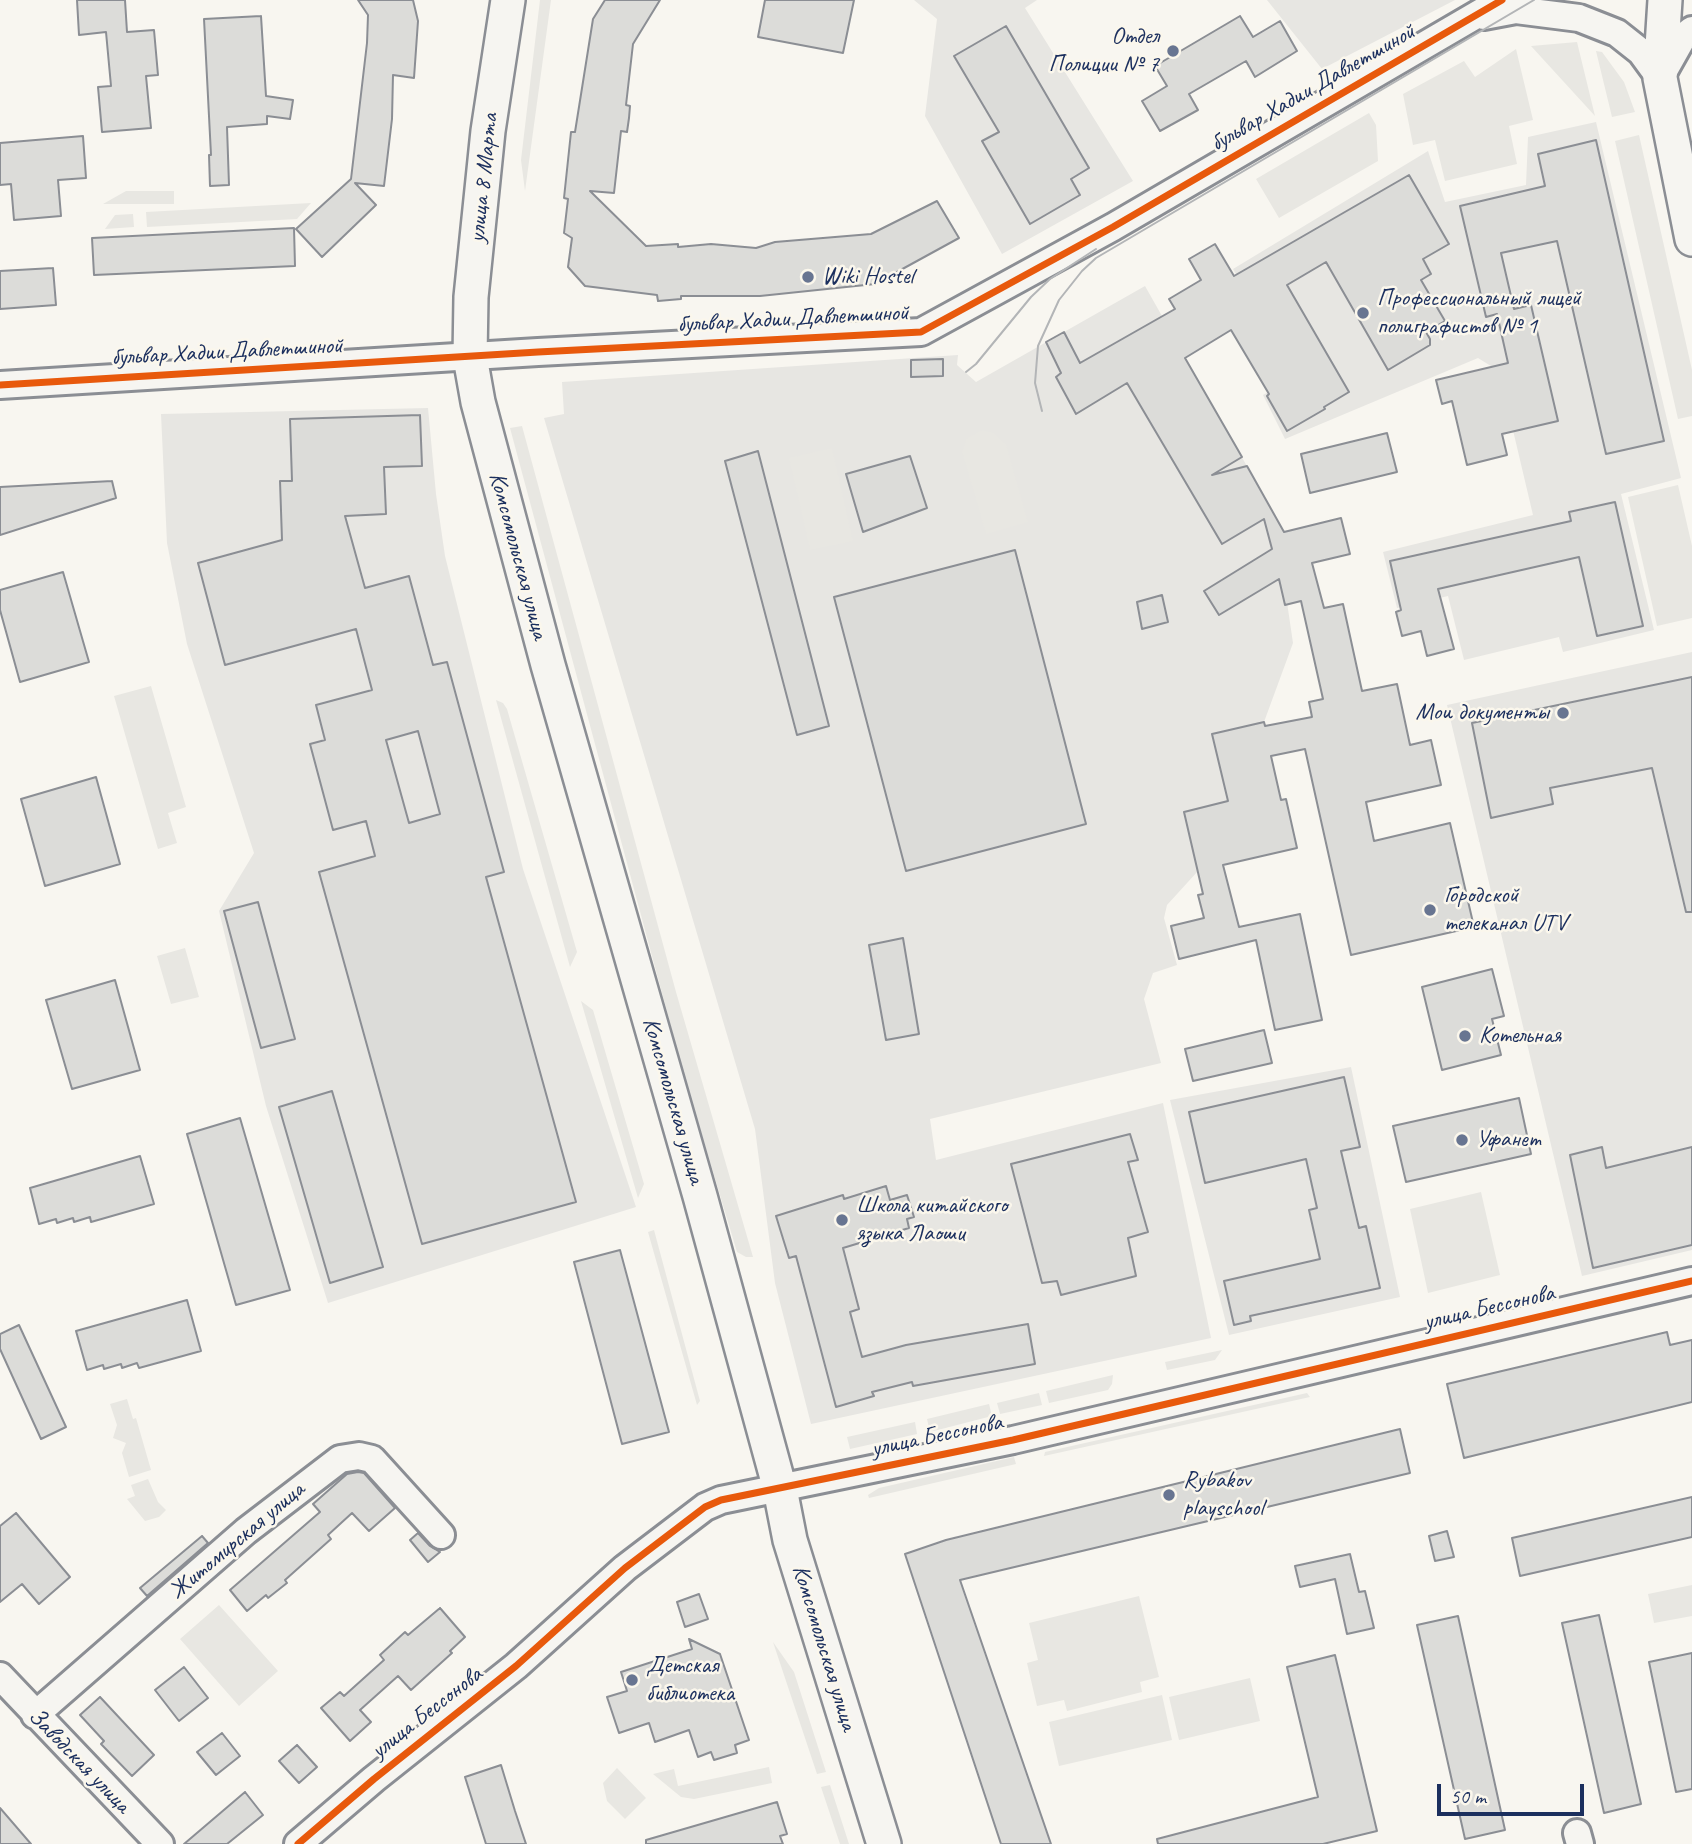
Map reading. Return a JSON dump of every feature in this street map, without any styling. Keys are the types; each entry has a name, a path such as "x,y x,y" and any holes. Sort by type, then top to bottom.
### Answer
{"main road":[{"name":"улица 8 Марта","path":"470,357 471,297 488,131 509,0"},
{"path":"1665,0 1660,78 1692,239"},
{"name":"Комсомольская улица","path":"470,357 485,435 544,652 700,1196 780,1489 790,1540 884,1844"}],"street":[{"name":"бульвар Хадии Давлетшиной","path":"0,385 921,332 1133,216 1502,0"},
{"path":"1463,21 1516,10 1579,18 1617,33 1641,52 1660,78 1683,37 1692,30"},
{"name":"улица Бессонова","path":"298,1844 374,1779 498,1681 625,1569 705,1507 721,1500 1013,1440 1692,1281"},
{"name":"Житомирская улица","path":"35,1716 246,1531 340,1459 359,1456 372,1459 441,1535"},
{"name":"Заводская улица","path":"0,1676 35,1716 160,1844"}],"shaded area":[{"path":"540,0 551,0 525,191 521,160"},
{"path":"914,0 1037,0 1025,8 1133,181 1002,254 925,116 937,19"},
{"path":"1267,0 1455,0 1322,69"},
{"path":"1577,42 1595,116 1531,46"},
{"path":"1516,49 1533,120 1509,126 1517,164 1445,181 1435,140 1413,145 1403,94 1464,61 1475,77"},
{"path":"1596,51 1602,52 1624,82 1635,112 1612,117"},
{"path":"1369,113 1376,125 1378,161 1279,218 1256,179"},
{"path":"1596,122 1681,478 1621,494 1654,630 1563,652 1559,637 1464,660 1448,596 1397,608 1383,552 1533,515 1499,371 1478,358 1285,439 1263,395 1294,378 1233,269 1428,151 1445,202 1526,185 1528,137"},
{"path":"1639,135 1692,370 1692,416 1678,419 1615,141"},
{"path":"126,191 174,191 174,204 103,204"},
{"path":"311,203 297,219 147,227 146,212"},
{"path":"133,214 134,227 105,229 115,215"},
{"path":"1145,286 1274,514 1293,643 1264,722 1281,800 1286,799 1297,848 1198,871 1167,905 1164,918 1177,965 1153,973 1144,999 1161,1063 930,1119 936,1160 1163,1103 1211,1338 811,1424 775,1283 755,1129 544,418 564,414 562,382 958,355 957,365 976,382"},
{"path":"428,408 445,556 523,869 636,1207 328,1303 266,1106 219,911 254,853 187,644 167,543 161,414"},
{"path":"522,426 676,992 753,1257 737,1252 684,1075 510,428"},
{"path":"982,430 994,433 1006,444 1028,522 986,534 962,452 966,439"},
{"path":"832,448 853,541 810,550 789,458"},
{"path":"1678,485 1692,546 1692,618 1657,626 1628,497"},
{"path":"1692,652 1692,1250 1582,1276 1447,705"},
{"path":"151,686 186,807 168,813 177,843 158,849 114,696"},
{"path":"496,700 503,703 507,709 577,952 570,967"},
{"path":"185,948 199,997 171,1004 157,956"},
{"path":"581,1001 593,1010 644,1184 638,1198"},
{"path":"1351,1067 1400,1297 1229,1335 1170,1100"},
{"path":"1481,1192 1500,1275 1428,1293 1410,1209"},
{"path":"654,1230 700,1401 697,1405 648,1232"},
{"path":"1222,1350 1215,1360 1167,1370 1165,1362"},
{"path":"1113,1375 1108,1390 1049,1403 1046,1391"},
{"path":"1039,1393 1042,1405 1000,1414 997,1403"},
{"path":"1307,1393 1310,1397 1044,1456 1045,1452"},
{"path":"127,1399 133,1419 136,1418 151,1470 129,1477 122,1453 126,1443 113,1438 117,1425 110,1404"},
{"path":"989,1404 992,1416 930,1432 927,1419"},
{"path":"915,1422 917,1434 850,1449 847,1437"},
{"path":"1014,1457 1016,1464 869,1498 868,1495 879,1488"},
{"path":"148,1479 158,1502 166,1510 159,1517 145,1521 127,1499 135,1496 131,1485"},
{"path":"1692,1585 1692,1616 1654,1623 1648,1594"},
{"path":"1139,1596 1159,1677 1140,1682 1142,1692 1067,1711 1064,1700 1037,1706 1027,1663 1038,1660 1029,1623"},
{"path":"219,1605 278,1671 239,1706 180,1639"},
{"path":"773,1642 794,1672 826,1772 817,1774"},
{"path":"1250,1678 1260,1721 1179,1740 1169,1697"},
{"path":"1162,1695 1172,1740 1059,1766 1049,1722"},
{"path":"769,1767 772,1783 694,1799 681,1797 653,1774 674,1769 678,1786"},
{"path":"617,1768 646,1798 625,1819 607,1801 603,1783"},
{"path":"830,1785 849,1844 840,1844 821,1787"}],"building":[{"path":"77,0 125,0 127,32 154,30 158,75 146,76 151,128 102,132 98,87 111,86 106,32 79,35"},
{"path":"358,0 413,0 418,21 414,78 393,75 392,119 384,186 355,183 376,205 322,257 296,229 351,179 367,43 368,15"},
{"path":"605,0 660,0 633,44 626,105 630,106 629,118 627,132 621,131 614,193 590,191 646,246 711,244 756,248 775,242 871,234 937,201 959,238 875,284 760,296 681,296 681,299 658,301 657,295 585,286 568,267 572,238 564,233 568,199 564,198 571,132 575,132 593,19"},
{"path":"765,0 854,0 843,53 758,37"},
{"path":"261,16 266,96 293,100 290,119 267,116 267,124 227,127 229,185 210,186 211,155 204,19"},
{"path":"1240,16 1253,37 1280,21 1297,51 1255,77 1246,61 1189,94 1198,110 1160,131 1142,101 1167,86 1155,66"},
{"path":"1006,26 1089,168 1071,179 1080,195 1030,224 982,141 999,132 954,56"},
{"path":"83,136 86,178 58,180 61,216 14,220 11,184 0,185 0,143"},
{"path":"1596,140 1664,441 1606,454 1557,241 1501,253 1514,309 1531,305 1558,421 1502,434 1507,455 1467,465 1452,401 1442,404 1436,380 1508,363 1497,314 1486,317 1460,206 1545,186 1538,154"},
{"path":"1409,175 1449,244 1423,259 1431,274 1421,280 1445,321 1426,332 1430,345 1388,370 1326,262 1287,285 1349,392 1324,407 1325,409 1287,431 1267,396 1269,394 1231,330 1185,358 1242,457 1212,475 1247,466 1284,532 1341,518 1350,554 1312,563 1324,608 1343,604 1362,691 1397,684 1410,745 1431,740 1441,785 1366,802 1374,841 1450,823 1474,927 1351,955 1305,749 1271,756 1281,800 1286,799 1297,848 1223,865 1239,927 1300,914 1322,1020 1275,1030 1256,940 1179,959 1171,926 1204,918 1198,895 1203,894 1184,812 1228,801 1212,734 1264,722 1265,726 1312,717 1309,702 1323,699 1301,601 1285,605 1279,579 1219,615 1204,591 1272,549 1264,519 1222,544 1127,383 1076,414 1056,377 1061,373 1046,342 1064,332 1080,363 1175,309 1169,299 1201,280 1189,259 1215,244 1234,276"},
{"path":"294,228 295,266 94,275 92,238"},
{"path":"53,268 56,305 0,309 0,271"},
{"path":"943,359 943,376 911,377 911,360"},
{"path":"420,415 422,466 384,467 386,514 345,516 365,588 409,576 433,665 447,662 504,872 486,877 576,1202 422,1244 319,872 375,856 366,821 333,830 310,744 325,740 316,705 372,690 356,629 225,665 198,563 282,540 280,481 292,481 290,419","holes":["418,731 440,814 409,823 386,740"]},
{"path":"1387,433 1397,472 1310,493 1301,454"},
{"path":"758,451 829,726 797,735 725,461"},
{"path":"910,456 927,508 863,532 846,474"},
{"path":"112,481 116,498 0,535 0,487"},
{"path":"1615,502 1643,626 1597,636 1579,557 1438,589 1454,649 1427,656 1421,631 1402,636 1396,612 1401,610 1390,561 1571,521 1569,512"},
{"path":"1015,550 1086,824 906,871 834,597"},
{"path":"63,572 89,662 20,682 0,610 0,590"},
{"path":"1162,595 1168,622 1142,629 1137,602"},
{"path":"1692,677 1692,912 1686,912 1652,768 1550,788 1553,804 1491,818 1472,723"},
{"path":"96,777 120,864 45,886 21,799"},
{"path":"258,902 295,1039 261,1048 224,911"},
{"path":"903,938 919,1034 886,1040 869,945"},
{"name":"Котельная","path":"1492,969 1504,1016 1492,1019 1501,1055 1442,1070 1422,987"},
{"path":"115,980 140,1070 72,1089 46,1000"},
{"path":"1264,1030 1272,1063 1193,1081 1185,1049"},
{"path":"1344,1077 1360,1147 1341,1151 1359,1228 1366,1226 1380,1288 1250,1316 1251,1321 1234,1325 1224,1281 1320,1259 1309,1210 1317,1208 1306,1159 1205,1183 1189,1112"},
{"path":"332,1091 383,1267 330,1283 279,1107"},
{"name":"Уфанет","path":"1519,1098 1531,1154 1406,1182 1393,1126"},
{"path":"240,1118 290,1290 236,1305 187,1134"},
{"path":"1130,1134 1138,1160 1128,1162 1148,1232 1128,1238 1136,1276 1061,1295 1057,1281 1042,1283 1011,1164"},
{"path":"1602,1147 1606,1168 1692,1147 1692,1245 1593,1268 1570,1155"},
{"path":"140,1156 154,1204 91,1222 90,1217 74,1222 73,1218 57,1223 56,1219 39,1224 30,1188"},
{"path":"886,1186 890,1200 907,1195 914,1217 907,1219 909,1228 843,1248 859,1309 850,1312 862,1357 906,1345 1028,1324 1035,1364 913,1386 912,1382 872,1392 874,1396 836,1407 796,1256 789,1258 776,1216 843,1195 844,1199"},
{"path":"620,1250 669,1432 622,1444 574,1262"},
{"path":"187,1300 201,1351 139,1368 137,1363 122,1368 121,1364 104,1369 103,1365 87,1370 76,1331"},
{"path":"19,1325 66,1427 41,1439 0,1349 0,1334"},
{"path":"1667,1332 1670,1345 1692,1340 1692,1402 1464,1458 1447,1384"},
{"path":"1400,1429 1410,1473 960,1580 1051,1844 1001,1844 905,1554 946,1540"},
{"path":"364,1473 395,1508 369,1531 352,1513 328,1535 331,1539 285,1580 287,1583 268,1598 266,1595 247,1611 230,1590 320,1512 313,1504 347,1474"},
{"path":"1692,1497 1692,1537 1520,1576 1512,1538"},
{"path":"16,1513 70,1577 39,1604 22,1584 0,1602 0,1526"},
{"path":"1447,1531 1454,1557 1435,1561 1429,1536"},
{"path":"418,1533 440,1552 428,1562 410,1540"},
{"path":"202,1536 208,1543 147,1596 140,1588"},
{"path":"1350,1554 1359,1592 1365,1591 1374,1628 1347,1634 1335,1579 1300,1587 1295,1566"},
{"path":"699,1594 708,1619 685,1627 677,1602"},
{"path":"440,1608 465,1637 450,1651 452,1653 411,1690 398,1676 360,1710 371,1722 350,1741 321,1708 340,1692 344,1696 384,1660 380,1655 405,1632 408,1635"},
{"path":"1599,1615 1641,1804 1604,1813 1562,1623"},
{"path":"1458,1616 1505,1830 1465,1839 1417,1625"},
{"path":"689,1639 720,1654 749,1740 735,1745 737,1753 714,1760 711,1752 698,1757 689,1730 655,1742 649,1723 619,1733 607,1697 627,1691 621,1672 692,1649"},
{"path":"1692,1653 1692,1789 1676,1792 1649,1662"},
{"path":"1335,1655 1377,1831 1323,1844 1158,1844 1157,1839 1318,1797 1287,1667"},
{"path":"184,1667 208,1698 179,1721 155,1690"},
{"path":"100,1697 154,1755 132,1776 101,1744 104,1741 80,1715"},
{"path":"222,1733 240,1756 216,1775 197,1752"},
{"path":"297,1745 317,1767 299,1783 279,1761"},
{"path":"501,1765 526,1844 486,1844 465,1777"},
{"path":"245,1792 263,1815 227,1844 184,1844"},
{"path":"777,1802 787,1834 780,1836 783,1844 646,1844 646,1840"},
{"path":"0,1808 31,1844 0,1844"}],"tram line":[{"path":"1042,411 1035,383 1038,346 1059,300 1096,258 1534,0"},
{"path":"966,372 1050,279 1096,249"}],"cycle path":[{"path":"0,385 921,332 1113,227 1502,0"},
{"path":"298,1844 374,1779 516,1666 625,1568 705,1507 721,1500 1013,1440 1692,1281"}],"place":[{"name":"Отдел Полиции № 7","path":"1173,51"},
{"name":"Wiki Hostel","path":"808,277"},
{"name":"Профессиональный лицей полиграфистов № 1","path":"1363,313"},
{"name":"Мои документы","path":"1563,713"},
{"name":"Городской телеканал UTV","path":"1430,910"},
{"name":"Котельная","path":"1465,1036"},
{"name":"Уфанет","path":"1462,1140"},
{"name":"Школа китайского языка Лаоши","path":"842,1220"},
{"name":"Rybakov playschool","path":"1169,1495"},
{"name":"Детская библиотека","path":"632,1680"}]}
